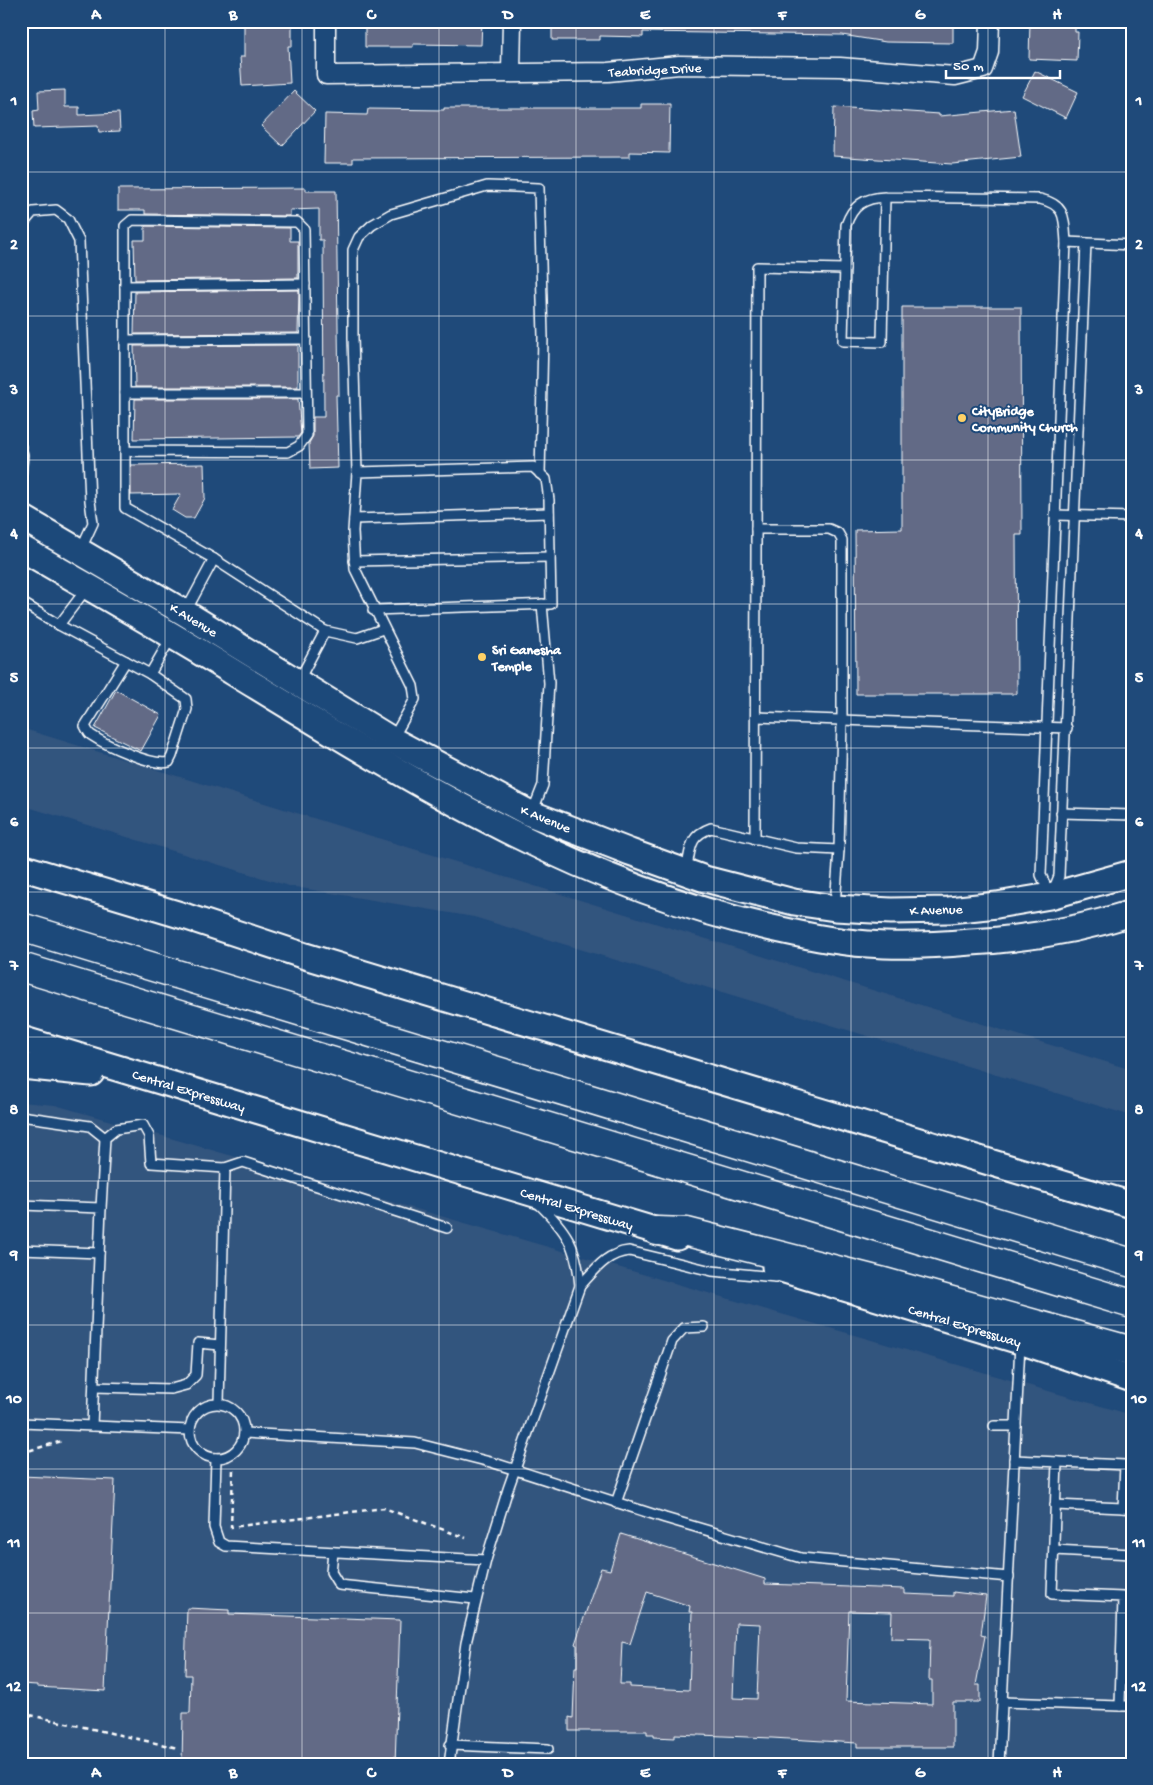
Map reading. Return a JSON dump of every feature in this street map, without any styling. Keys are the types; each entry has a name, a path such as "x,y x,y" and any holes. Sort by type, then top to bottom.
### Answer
{"highway":[{"path":"21,927 1132,1263"},
{"path":"21,968 1132,1304"},
{"path":"657,1231 686,1232 880,1281 1132,1351"}],"main road":[{"name":"K Avenue","path":"21,517 185,613 392,740 532,814 686,872 747,890 835,908 891,911 949,910 997,905 1050,896 1132,873"},
{"name":"K Avenue","path":"21,548 172,634 359,750 458,806 536,845 676,902 723,917 831,940 912,946 1006,940 1051,934 1132,913"},
{"path":"172,634 185,613"},
{"path":"21,850 203,923"},
{"path":"21,867 305,956 1132,1205"},
{"path":"1050,896 1051,934"},
{"path":"831,940 835,908"},
{"name":"Central Expressway","path":"21,1039 1020,1341 1132,1379"},
{"path":"21,1066 66,1069 168,1084"}],"street":[{"name":"Teabridge Drive","path":"326,21 326,75 608,72 679,65 840,67 955,76 983,69 989,52 990,21"},
{"path":"511,72 512,21"}],"lane":[{"path":"392,740 414,699 413,686 374,610 355,569 354,561 357,472 353,337 353,250 359,237 372,225 391,214 487,186 539,188 543,337 540,474"},
{"path":"885,197 882,342 843,341 846,224 850,214 864,200 885,197 1040,199 1060,208 1064,219 1066,242 1040,875 1050,896"},
{"path":"21,226 33,212 56,210 68,219 79,241 90,501 93,523 80,551"},
{"path":"125,451 288,452 299,446 307,435 304,229 297,222 132,220 125,226 125,286 125,340 125,393 125,451 125,508 214,559 325,631 357,638 383,629"},
{"path":"1066,242 1132,245"},
{"path":"1050,896 1060,876 1086,243"},
{"path":"755,839 757,267 845,269"},
{"path":"125,286 305,284"},
{"path":"125,340 306,339"},
{"path":"125,393 306,392"},
{"path":"21,447 23,455 21,476"},
{"path":"357,472 533,467 546,479 549,513 551,604 374,610"},
{"path":"354,519 549,513"},
{"path":"1055,515 1132,517"},
{"path":"756,529 829,529 838,532 842,540 842,720 839,850 835,908"},
{"path":"354,561 550,557"},
{"path":"185,613 214,559"},
{"path":"59,624 88,587"},
{"path":"21,602 150,674 186,699 187,709 169,762 162,764 134,756 90,734 85,726 126,661"},
{"path":"532,814 543,785 549,683 542,604"},
{"path":"298,682 325,631"},
{"path":"150,674 172,634"},
{"path":"756,717 1067,728"},
{"path":"1062,813 1132,815"},
{"path":"686,872 692,842 699,832 711,828 796,848 839,850"},
{"path":"21,1116 90,1126 105,1138"},
{"path":"92,1426 105,1138 116,1129 143,1125 149,1136 151,1163 225,1168 243,1162 447,1228"},
{"path":"219,1403 225,1168"},
{"path":"528,1193 555,1220 571,1242 577,1258 580,1286"},
{"path":"21,1205 101,1208"},
{"path":"21,1250 99,1253"},
{"path":"449,1764 450,1745 475,1599 515,1470 580,1286 600,1264 618,1252 629,1251 712,1271 819,1280"},
{"path":"616,1503 672,1340 684,1328 704,1327"},
{"path":"999,1764 1020,1341"},
{"path":"94,1386 171,1389 186,1386 196,1375 198,1343 220,1345"},
{"path":"219,1403 226,1404 238,1412 245,1433 235,1452 216,1458 208,1456 197,1449 193,1443 190,1430 194,1416 199,1410 211,1404 219,1403"},
{"path":"21,1423 190,1430"},
{"path":"994,1426 1016,1426"},
{"path":"245,1433 415,1443 515,1470 616,1503 801,1558 1009,1577"},
{"path":"216,1458 214,1527 220,1542 226,1546 486,1560"},
{"path":"1014,1460 1125,1465 1128,1508 1055,1505"},
{"path":"1056,1462 1052,1594 1127,1597 1120,1706"},
{"path":"1054,1550 1132,1554"},
{"path":"333,1552 331,1572 339,1585 475,1599"},
{"path":"1002,1702 1132,1706"},
{"path":"450,1745 548,1749"}],"path":[{"path":"21,1453 62,1440"},
{"path":"233,1470 230,1527 384,1508 466,1538"},
{"path":"21,1713 178,1748"}],"shaded area":[{"path":"21,728 1132,1070 1132,1116 474,917 289,886 21,805"},
{"path":"21,1102 55,1105 1132,1415 1132,1764 21,1764"}],"building":[{"path":"244,21 292,21 292,46 288,46 290,83 242,86 240,57 244,57"},
{"path":"365,21 482,21 481,45 413,44 413,47 365,47"},
{"path":"552,21 953,21 953,43 886,42 842,35 643,32 643,37 600,36 600,40 552,40"},
{"path":"1030,21 1075,21 1075,32 1078,32 1077,61 1029,59"},
{"path":"1035,71 1078,92 1066,118 1022,96"},
{"path":"65,90 65,107 79,107 79,115 119,113 120,131 99,132 98,126 34,128 33,111 39,110 38,91"},
{"path":"294,91 315,111 282,146 261,126"},
{"path":"641,104 670,104 669,153 630,152 630,157 353,158 353,163 324,163 325,114 367,115 368,109 641,108"},
{"path":"834,107 939,114 939,116 1014,109 1021,157 952,164 833,156"},
{"path":"306,188 306,191 336,191 339,395 336,395 338,468 310,469 309,443 313,436 313,417 324,417 323,240 319,240 319,209 290,210 290,216 145,214 145,210 118,210 118,189"},
{"path":"145,226 290,228 290,241 298,241 298,278 135,280 134,240 145,240"},
{"path":"299,290 298,333 134,334 135,292"},
{"name":"CityBridge Community Church","path":"902,307 1021,307 1022,535 1016,535 1017,694 856,694 855,530 902,529"},
{"path":"298,345 298,387 135,387 134,346"},
{"path":"135,399 298,399 301,433 298,437 134,439"},
{"path":"204,464 205,498 194,518 185,518 172,510 181,494 131,495 131,465"},
{"path":"116,690 161,715 141,751 95,728"},
{"path":"21,1476 115,1480 105,1691 37,1687 37,1685 21,1684"},
{"path":"621,1534 765,1579 765,1584 904,1589 904,1594 953,1596 953,1592 986,1596 981,1635 985,1636 976,1685 980,1685 980,1702 953,1702 953,1747 857,1747 857,1743 772,1738 675,1734 675,1738 654,1737 654,1734 647,1734 647,1731 569,1731 569,1717 573,1718 575,1667 577,1667 577,1645 575,1644 601,1568 610,1570","holes":["647,1592 690,1606 689,1612 692,1612 689,1690 630,1687 630,1684 620,1684 622,1642 630,1644","849,1611 892,1612 891,1638 930,1639 929,1680 932,1680 932,1704 846,1701","736,1623 760,1624 757,1699 733,1698"]},
{"path":"187,1608 229,1610 229,1614 400,1620 395,1764 182,1764 183,1713 190,1713 191,1675 185,1675"}],"place":[{"name":"CityBridge Community Church","path":"962,418"},
{"name":"Sri Ganesha Temple","path":"482,657"}]}
